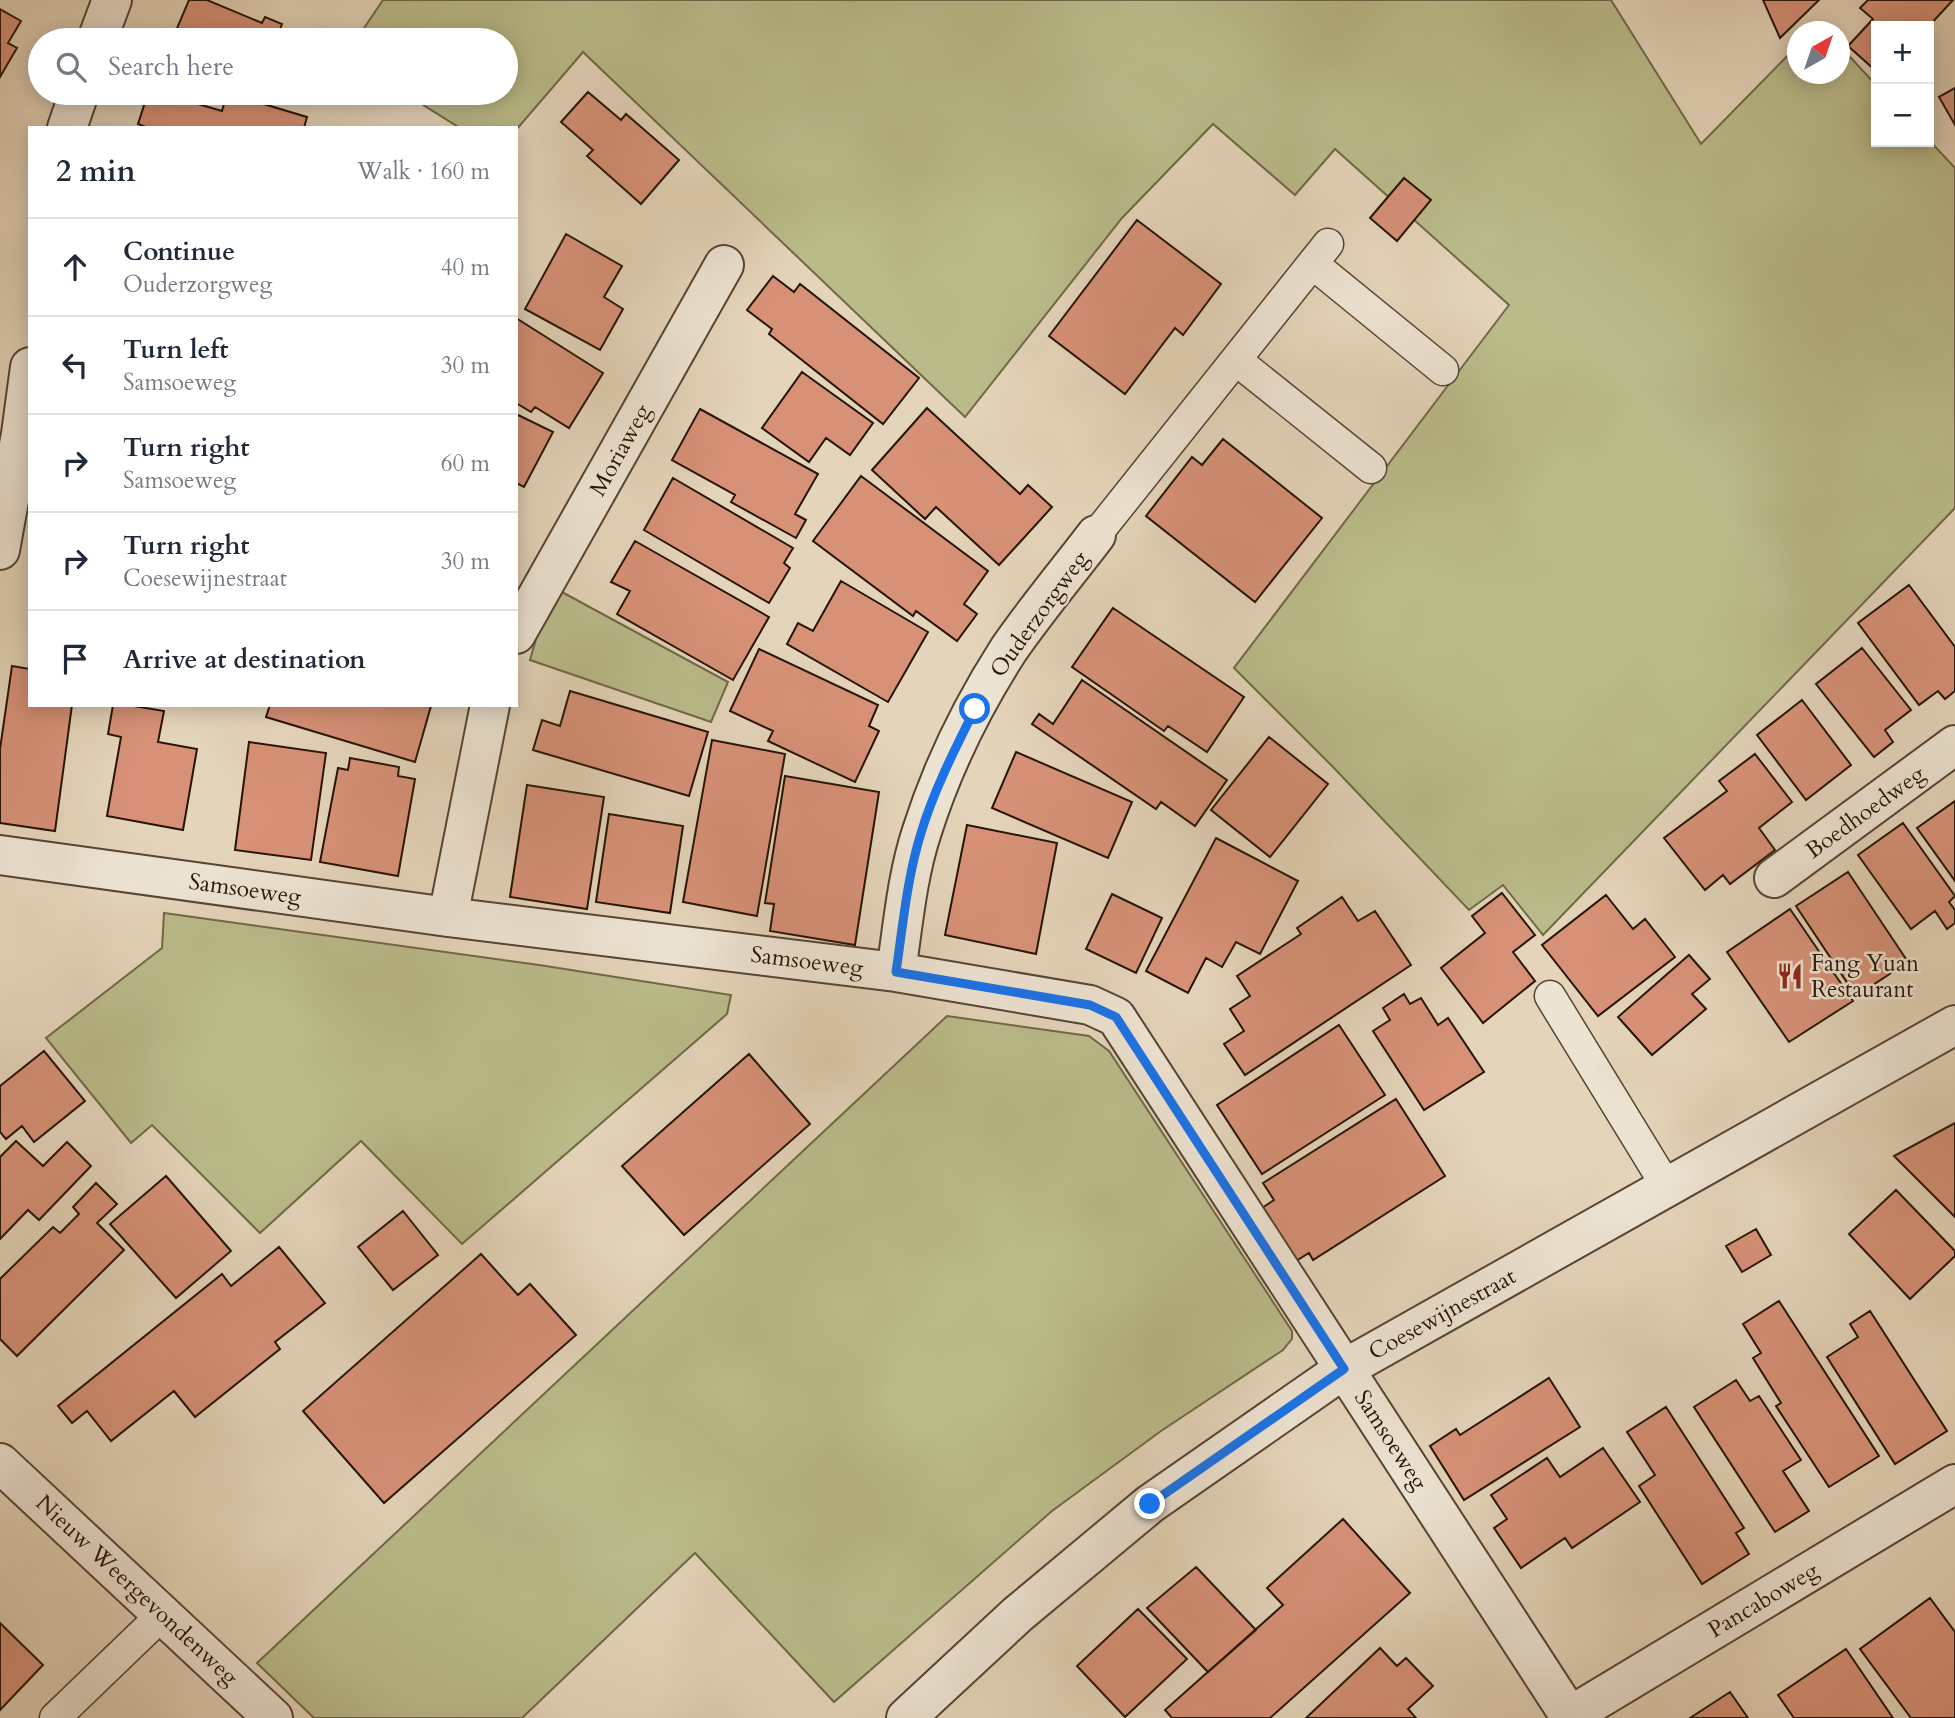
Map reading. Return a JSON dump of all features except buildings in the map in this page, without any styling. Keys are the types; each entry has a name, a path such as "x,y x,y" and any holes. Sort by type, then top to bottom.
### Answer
{"street":[{"path":"102,28 113,0"},
{"path":"68,126 75,105"},
{"name":"Moriaweg","path":"518,630 724,265"},
{"path":"0,550 28,382"},
{"name":"Ouderzorgweg","path":"896,972 909,881 921,833 940,780 975,709 1009,649 1096,535"},
{"path":"448,917 490,707"},
{"name":"Boedhoedweg","path":"1774,878 1955,745"},
{"name":"Samsoeweg","path":"0,855 448,917 896,972 1090,1005 1116,1017 1571,1717"},
{"name":"Coesewijnestraat","path":"906,1718 1018,1614 1150,1504 1344,1369 1955,1025"},
{"name":"Nieuw Weergevondenweg","path":"0,1463 273,1718"},
{"name":"Pancaboweg","path":"1571,1717 1955,1484"}],"lane":[{"path":"1096,535 1321,254 1443,370"},
{"path":"1236,360 1371,468"},
{"path":"1550,996 1667,1187"},
{"path":"55,1718 163,1614"}],"green space":[{"path":"383,0 1611,0 1701,144 1787,56 1787,84 1850,84 1850,57 1871,80 1871,147 1934,145 1955,168 1955,508 1543,935 1503,885 1469,910 1234,668 1509,305 1335,149 1295,195 1213,124 1122,218 965,417 583,52 518,128 457,126 423,105 518,105 518,28 364,28"},
{"path":"560,591 728,682 711,722 530,660 542,618"},
{"path":"164,913 539,965 731,995 727,1014 462,1244 361,1141 260,1233 152,1125 131,1143 46,1038 162,948"},
{"path":"947,1016 1089,1036 1109,1051 1292,1331 1292,1339 1283,1350 1161,1431 1052,1511 834,1702 695,1553 522,1718 314,1718 257,1663"}],"place":[{"name":"Fang Yuan Restaurant","path":"1790,976"}],"route":[{"path":"975,709 940,780 921,833 909,881 896,972 1090,1005 1116,1017 1344,1369 1150,1504"}]}
